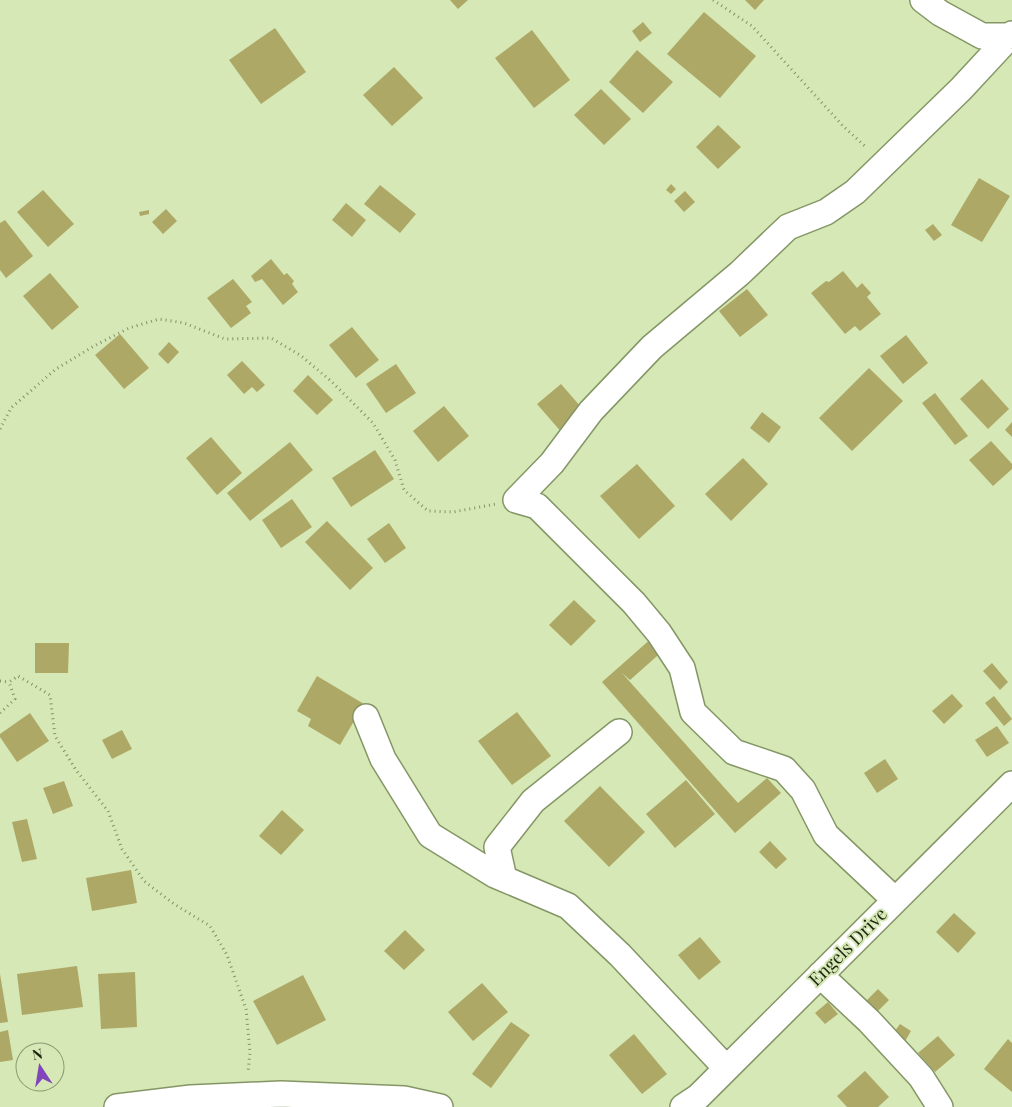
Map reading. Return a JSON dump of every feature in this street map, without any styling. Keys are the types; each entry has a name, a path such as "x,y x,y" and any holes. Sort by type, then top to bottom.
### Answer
{"street":[{"path":"922,0 940,13 982,36 1011,35"},
{"path":"895,900 826,835 803,790 784,769 734,752 693,712 682,668 659,633 634,602 537,506 516,500 552,463 591,411 652,347 740,273 788,227 826,212 855,192 961,89 1011,35"},
{"path":"366,717 383,759 430,835 496,875 568,906 620,955 726,1068"},
{"path":"504,879 497,847 533,801 619,732"},
{"name":"Engels Drive","path":"683,1107 698,1097 1012,784"},
{"path":"820,975 869,1022 921,1078 940,1107"},
{"path":"117,1107 191,1098 281,1094 404,1099 440,1107"}],"path":[{"path":"713,0 752,26 843,126 883,164"},
{"path":"0,429 11,408 56,369 129,328 159,319 184,323 225,339 271,338 300,355 331,381 373,423 395,460 404,490 428,511 453,512 516,500"},
{"path":"0,681 10,682 18,676 50,695 55,736 76,770 108,810 122,849 138,873 144,881 174,904 210,926 227,955 246,1009 250,1052 247,1096"},
{"path":"0,713 15,699 10,682"}],"building":[{"path":"450,0 468,0 458,9"},
{"path":"745,0 764,0 755,10"},
{"path":"704,12 756,56 720,98 667,54"},
{"path":"643,22 652,33 640,42 632,31"},
{"path":"275,28 306,72 261,104 229,60"},
{"path":"532,30 570,80 534,108 495,58"},
{"path":"637,50 673,82 643,113 609,82"},
{"path":"394,67 423,98 392,126 363,95"},
{"path":"601,89 631,119 604,145 574,115"},
{"path":"718,125 741,147 718,169 696,147"},
{"path":"979,178 1010,196 982,242 951,225"},
{"path":"671,184 676,189 671,194 666,190"},
{"path":"380,185 416,214 400,233 364,204"},
{"path":"43,190 74,224 48,247 17,212"},
{"path":"685,191 695,202 684,212 674,201"},
{"path":"346,203 366,220 352,237 332,220"},
{"path":"166,209 177,221 163,234 152,222"},
{"path":"149,210 149,214 140,216 139,212"},
{"path":"5,220 33,256 6,278 0,270 0,223"},
{"path":"933,224 942,235 934,241 925,230"},
{"path":"271,259 284,275 287,273 294,281 292,284 298,292 283,305 262,279 255,282 251,276"},
{"path":"843,271 857,288 862,283 871,293 867,297 881,314 860,331 855,326 845,334 811,293"},
{"path":"50,273 79,307 52,330 23,296"},
{"path":"233,279 252,302 246,306 251,313 231,328 207,298"},
{"path":"747,289 768,315 740,337 719,311"},
{"path":"352,327 379,360 356,378 329,345"},
{"path":"120,334 149,368 124,389 95,355"},
{"path":"906,335 928,363 903,384 880,356"},
{"path":"169,342 179,352 168,364 158,354"},
{"path":"242,361 265,385 257,392 252,387 244,394 227,375"},
{"path":"396,364 416,393 386,413 366,384"},
{"path":"869,368 903,401 852,451 819,418"},
{"path":"308,375 333,400 317,415 293,391"},
{"path":"982,379 1009,409 988,429 960,399"},
{"path":"561,384 587,414 563,434 537,404"},
{"path":"935,393 968,436 955,445 922,403"},
{"path":"444,406 469,436 438,462 413,431"},
{"path":"762,412 781,427 769,443 750,428"},
{"path":"1012,422 1012,437 1005,430"},
{"path":"211,437 242,473 217,495 186,458"},
{"path":"991,441 1012,464 1012,469 993,486 969,460"},
{"path":"290,442 313,470 250,521 227,493"},
{"path":"375,450 394,479 351,507 332,478"},
{"path":"743,458 768,484 731,521 705,494"},
{"path":"637,464 675,506 639,539 600,496"},
{"path":"292,499 312,527 281,548 262,520"},
{"path":"327,521 373,568 350,590 305,542"},
{"path":"389,523 406,548 385,563 367,539"},
{"path":"574,600 596,621 571,646 549,625"},
{"path":"653,637 665,649 630,680 622,673 738,803 767,778 781,793 735,833 602,682"},
{"path":"35,643 69,643 68,673 35,673"},
{"path":"992,663 1008,682 1000,690 983,671"},
{"path":"317,676 364,704 340,745 308,726 311,719 297,711"},
{"path":"952,694 963,706 944,724 932,711"},
{"path":"994,696 1012,719 1004,726 985,703"},
{"path":"517,712 551,756 512,785 478,741"},
{"path":"30,713 49,741 17,762 0,737 0,734"},
{"path":"997,726 1009,743 987,757 975,740"},
{"path":"122,730 132,749 112,759 102,740"},
{"path":"885,759 898,779 877,793 864,773"},
{"path":"686,780 715,814 675,848 646,814"},
{"path":"64,781 73,806 53,814 43,788"},
{"path":"600,786 645,832 609,867 564,821"},
{"path":"282,810 304,830 281,855 259,836"},
{"path":"27,819 37,859 22,862 12,822"},
{"path":"770,841 787,859 776,869 759,852"},
{"path":"131,870 137,903 92,911 86,878"},
{"path":"954,913 976,933 958,953 936,932"},
{"path":"405,930 425,950 404,970 384,951"},
{"path":"700,937 721,962 699,980 678,955"},
{"path":"77,966 83,1007 22,1015 17,974"},
{"path":"135,972 137,1027 101,1029 98,974"},
{"path":"0,974 8,1022 0,1023"},
{"path":"303,975 326,1020 277,1045 253,1001"},
{"path":"482,983 508,1012 473,1041 448,1012"},
{"path":"878,989 889,1000 877,1012 866,1001"},
{"path":"828,1002 838,1014 825,1024 815,1013"},
{"path":"511,1022 530,1035 491,1088 472,1074"},
{"path":"900,1024 911,1031 904,1043 892,1035"},
{"path":"8,1030 13,1060 0,1062 0,1032"},
{"path":"634,1034 667,1074 642,1094 609,1055"},
{"path":"938,1036 955,1055 935,1072 918,1053"},
{"path":"1008,1039 1012,1043 1012,1092 984,1069"},
{"path":"865,1071 889,1097 878,1107 847,1107 837,1096"}]}
